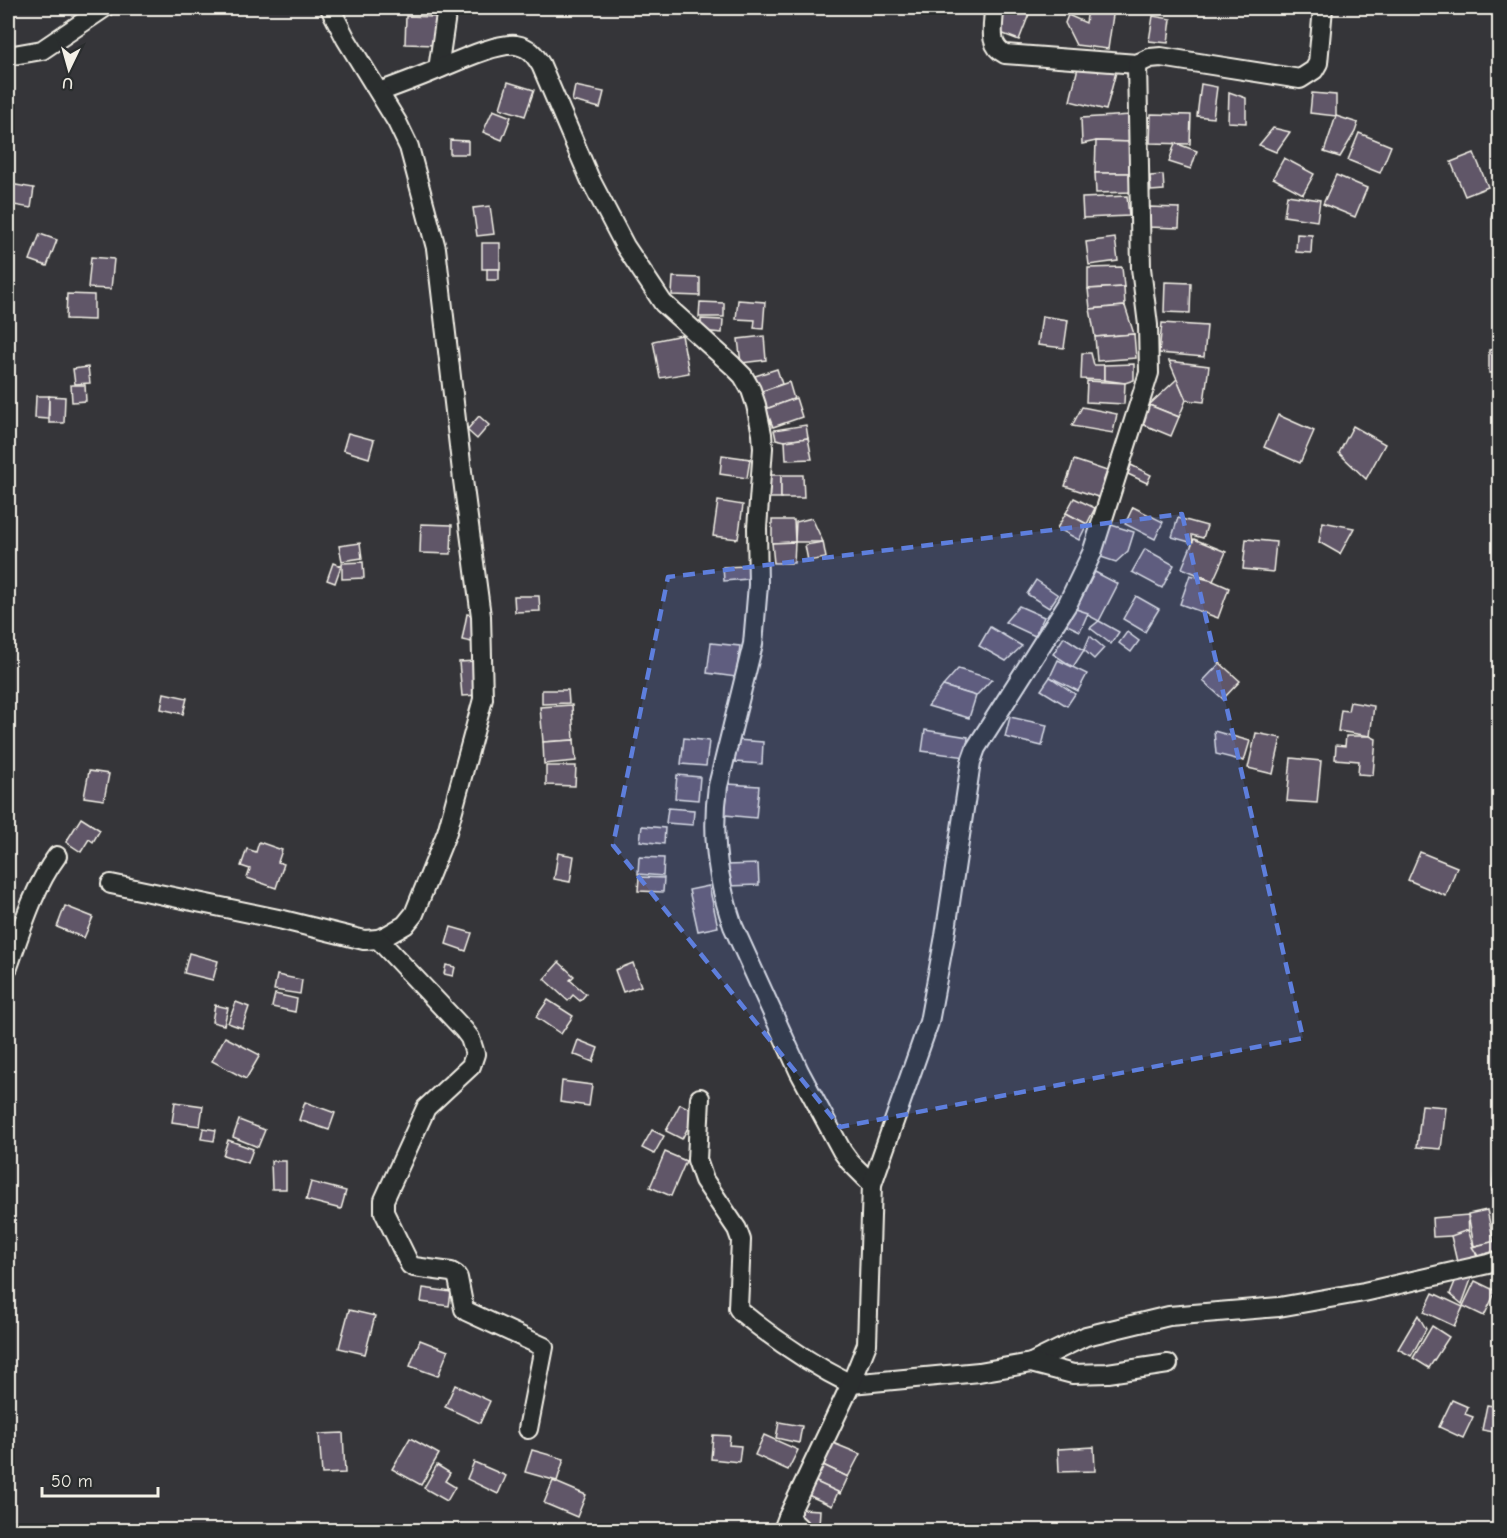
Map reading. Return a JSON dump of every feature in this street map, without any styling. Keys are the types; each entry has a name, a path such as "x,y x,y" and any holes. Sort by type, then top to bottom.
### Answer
{"street":[{"path":"8,56 42,50 104,8"},
{"path":"111,884 272,917 364,940 378,939 405,925 414,914 447,832 483,699 481,616 436,248 410,147 330,8"},
{"path":"438,69 447,8"},
{"path":"994,8 993,42 1005,54 1137,64 1150,58 1161,57 1300,79 1314,70 1318,63 1323,8"},
{"path":"379,92 471,55 502,46 516,45 531,52 541,65 590,179 625,246 663,303 732,365 751,390 760,420 763,448 757,528 758,585 753,644 718,786 714,840 727,910 799,1071 850,1162 872,1184"},
{"path":"802,1530 785,1524 851,1384 868,1340 872,1184 929,1022 973,756 1068,603 1092,552 1149,373 1148,326 1141,268 1137,64"},
{"path":"8,967 29,911 49,867 57,856"},
{"path":"378,939 464,1030 470,1038 475,1054 471,1066 428,1104 384,1200 384,1212 410,1265 452,1272 458,1278 466,1311 544,1347 528,1430"},
{"path":"700,1098 697,1160 704,1180 737,1229 741,1240 738,1308 766,1333 851,1384 979,1372 1031,1363 1086,1336 1169,1316 1279,1307 1496,1267"},
{"path":"1031,1363 1073,1374 1108,1373 1168,1364"}],"highlighted area":[{"path":"1182,514 1303,1038 840,1127 613,845 668,577"}],"building":[{"path":"1000,8 1031,9 1019,40 998,32"},
{"path":"1088,8 1122,8 1123,10 1113,15 1108,49 1076,45 1065,23 1068,15 1086,23"},
{"path":"406,16 438,17 436,45 405,44"},
{"path":"1153,16 1171,19 1168,43 1149,41"},
{"path":"1079,63 1116,72 1106,110 1070,101"},
{"path":"508,82 534,90 525,116 500,108"},
{"path":"1201,84 1217,87 1213,118 1197,116"},
{"path":"575,86 604,92 600,108 572,101"},
{"path":"1229,92 1246,98 1246,123 1228,122"},
{"path":"1312,93 1336,95 1336,116 1310,113"},
{"path":"493,110 511,117 502,140 483,132"},
{"path":"1151,114 1191,115 1190,144 1150,143"},
{"path":"1131,115 1132,142 1096,141 1082,144 1081,118"},
{"path":"1336,116 1358,123 1340,157 1324,152"},
{"path":"1273,128 1290,132 1276,152 1259,145"},
{"path":"1359,133 1391,146 1380,173 1348,160"},
{"path":"450,140 468,141 468,154 450,154"},
{"path":"1096,141 1132,142 1132,173 1095,173"},
{"path":"1175,143 1197,151 1191,169 1169,162"},
{"path":"1474,153 1488,187 1465,196 1451,162"},
{"path":"1284,158 1314,174 1303,194 1273,178"},
{"path":"1095,173 1132,173 1133,192 1096,193"},
{"path":"1163,175 1164,190 1151,191 1150,176"},
{"path":"1336,175 1367,188 1355,217 1323,204"},
{"path":"10,184 34,188 31,208 8,204"},
{"path":"1287,195 1320,200 1317,221 1284,216"},
{"path":"1127,196 1129,216 1083,218 1082,198"},
{"path":"1496,203 1500,204 1500,220 1491,217"},
{"path":"490,206 494,234 477,236 473,208"},
{"path":"1148,207 1180,208 1179,228 1147,227"},
{"path":"40,234 57,240 47,266 30,260"},
{"path":"1297,234 1312,235 1311,253 1296,252"},
{"path":"1115,238 1118,261 1089,265 1086,242"},
{"path":"482,243 500,243 500,269 482,269"},
{"path":"91,257 114,259 111,289 88,288"},
{"path":"1122,267 1124,287 1088,289 1088,268"},
{"path":"487,269 499,269 499,280 487,280"},
{"path":"673,277 700,278 700,296 672,295"},
{"path":"1165,282 1191,283 1190,313 1164,312"},
{"path":"1124,287 1125,306 1090,309 1088,289"},
{"path":"67,294 94,295 94,320 66,319"},
{"path":"738,300 765,302 763,329 754,328 755,320 736,319"},
{"path":"700,302 724,303 724,317 699,317"},
{"path":"1125,306 1134,334 1095,337 1090,309"},
{"path":"1042,316 1068,320 1064,348 1038,345"},
{"path":"701,319 723,320 722,333 701,331"},
{"path":"1162,323 1207,326 1204,357 1159,353"},
{"path":"1134,334 1136,358 1097,361 1095,337"},
{"path":"682,335 689,373 660,378 653,341"},
{"path":"764,336 766,360 741,363 738,339"},
{"path":"1489,350 1500,350 1500,373 1489,373"},
{"path":"1082,353 1091,353 1094,365 1104,365 1104,380 1081,379"},
{"path":"1169,361 1209,366 1204,402 1186,400"},
{"path":"1134,364 1134,380 1125,383 1104,380 1104,365"},
{"path":"88,367 90,383 75,384 73,369"},
{"path":"777,369 782,384 760,392 755,376"},
{"path":"1177,379 1186,400 1179,417 1149,405"},
{"path":"1087,381 1125,383 1124,404 1086,402"},
{"path":"789,382 794,399 766,409 760,392"},
{"path":"71,385 85,385 86,401 72,402"},
{"path":"36,396 49,396 48,419 35,418"},
{"path":"49,396 65,397 64,423 49,423"},
{"path":"796,398 802,417 773,427 766,409"},
{"path":"1149,405 1179,417 1171,436 1142,424"},
{"path":"1082,407 1117,414 1113,433 1072,426"},
{"path":"1278,415 1314,431 1300,463 1264,447"},
{"path":"479,416 489,425 477,439 467,430"},
{"path":"806,425 808,438 785,441 776,439 774,430"},
{"path":"1353,426 1385,444 1366,479 1339,453"},
{"path":"348,433 374,440 369,458 343,450"},
{"path":"808,438 812,459 786,460 785,441"},
{"path":"722,455 750,459 747,478 720,474"},
{"path":"1074,460 1107,471 1098,497 1065,486"},
{"path":"1131,465 1151,475 1147,483 1128,474"},
{"path":"764,475 781,475 781,498 763,498"},
{"path":"781,475 803,475 804,498 781,498"},
{"path":"1074,498 1095,508 1087,524 1066,513"},
{"path":"718,501 743,505 738,539 713,536"},
{"path":"1133,507 1163,522 1155,539 1125,524"},
{"path":"1066,513 1087,524 1079,540 1057,528"},
{"path":"812,518 823,542 795,542 796,522"},
{"path":"1178,518 1207,526 1203,538 1192,535 1193,543 1172,537"},
{"path":"772,520 794,520 795,542 772,543"},
{"path":"1323,522 1354,528 1340,554 1319,542"},
{"path":"421,524 452,525 451,554 420,553"},
{"path":"1108,524 1134,532 1128,551 1116,562 1098,556"},
{"path":"1194,539 1226,552 1213,581 1182,568"},
{"path":"1246,539 1276,542 1273,572 1243,569"},
{"path":"795,542 794,563 774,563 772,543"},
{"path":"823,542 826,558 808,561 805,545"},
{"path":"360,543 362,558 342,561 339,546"},
{"path":"1145,549 1174,565 1162,588 1132,572"},
{"path":"363,562 364,578 342,579 342,563"},
{"path":"333,563 341,566 335,583 327,580"},
{"path":"748,566 748,579 724,581 723,567"},
{"path":"1095,572 1118,584 1099,621 1076,609"},
{"path":"1190,575 1229,588 1218,618 1180,604"},
{"path":"1036,580 1058,595 1049,608 1027,594"},
{"path":"514,596 539,596 540,611 515,612"},
{"path":"1136,596 1159,609 1145,632 1123,619"},
{"path":"1019,606 1044,617 1035,636 1005,622"},
{"path":"1073,606 1088,613 1080,631 1065,624"},
{"path":"467,614 477,616 472,642 462,640"},
{"path":"1099,621 1119,632 1111,644 1090,628"},
{"path":"990,627 1022,646 1006,661 979,646"},
{"path":"1127,632 1139,641 1131,652 1119,643"},
{"path":"1090,636 1104,648 1094,659 1084,650"},
{"path":"1064,637 1084,650 1073,667 1053,654"},
{"path":"711,643 740,646 736,677 707,673"},
{"path":"1058,660 1087,674 1078,691 1050,677"},
{"path":"476,661 479,695 462,696 459,662"},
{"path":"1220,663 1240,681 1223,699 1203,681"},
{"path":"958,669 992,679 976,696 943,686"},
{"path":"1050,677 1075,694 1067,706 1041,690"},
{"path":"943,686 976,696 969,718 928,706"},
{"path":"542,690 568,690 569,703 542,704"},
{"path":"164,693 187,698 183,714 161,709"},
{"path":"1350,702 1374,706 1370,736 1338,731 1341,710 1348,711"},
{"path":"572,705 574,740 543,742 540,707"},
{"path":"1010,717 1047,725 1042,746 1005,737"},
{"path":"925,730 968,737 966,757 922,751"},
{"path":"1214,731 1250,741 1244,761 1216,754"},
{"path":"1256,733 1281,738 1273,774 1248,768"},
{"path":"1346,736 1370,736 1376,739 1373,775 1358,774 1359,761 1335,759 1336,745 1345,746"},
{"path":"684,738 709,741 706,766 681,764"},
{"path":"574,740 576,761 544,764 543,742"},
{"path":"737,740 763,742 762,764 735,762"},
{"path":"1291,758 1321,761 1317,803 1287,801"},
{"path":"546,766 576,766 575,786 546,785"},
{"path":"89,771 109,774 104,800 84,797"},
{"path":"677,775 700,777 698,800 675,798"},
{"path":"728,784 759,786 756,818 725,815"},
{"path":"668,808 694,810 693,825 666,823"},
{"path":"81,818 100,830 93,842 89,839 81,852 66,842"},
{"path":"642,826 665,828 664,844 640,841"},
{"path":"259,842 282,850 278,862 284,864 276,888 247,878 250,869 241,866 247,849 256,852"},
{"path":"1420,852 1457,867 1446,896 1408,880"},
{"path":"558,853 574,856 570,882 554,879"},
{"path":"639,857 664,858 663,876 638,874"},
{"path":"758,864 759,885 727,886 726,865"},
{"path":"639,877 664,878 663,892 638,891"},
{"path":"709,886 718,927 698,931 689,890"},
{"path":"65,906 93,917 84,938 57,927"},
{"path":"451,927 472,933 466,951 446,944"},
{"path":"189,953 218,961 213,980 184,973"},
{"path":"559,962 574,976 570,980 586,994 580,1001 573,995 568,1001 544,979"},
{"path":"633,963 641,986 623,992 615,970"},
{"path":"446,965 455,967 453,976 444,974"},
{"path":"277,975 302,980 300,994 274,990"},
{"path":"275,994 297,999 295,1012 272,1007"},
{"path":"548,1000 573,1016 561,1034 536,1017"},
{"path":"236,1002 249,1007 242,1028 228,1023"},
{"path":"215,1005 228,1008 224,1025 212,1022"},
{"path":"225,1037 260,1055 246,1079 212,1061"},
{"path":"578,1040 598,1048 593,1062 573,1054"},
{"path":"562,1081 592,1085 589,1106 560,1102"},
{"path":"175,1102 203,1106 200,1126 172,1122"},
{"path":"305,1102 335,1113 329,1130 299,1120"},
{"path":"680,1104 696,1112 682,1139 666,1131"},
{"path":"1422,1105 1446,1107 1441,1149 1417,1147"},
{"path":"239,1120 265,1130 258,1147 233,1137"},
{"path":"203,1128 216,1130 214,1141 201,1139"},
{"path":"652,1130 664,1136 654,1154 642,1148"},
{"path":"228,1140 253,1149 248,1163 223,1155"},
{"path":"665,1152 686,1161 671,1196 650,1187"},
{"path":"271,1161 286,1161 286,1189 272,1189"},
{"path":"1494,1174 1500,1175 1500,1192 1492,1191"},
{"path":"311,1182 346,1191 341,1209 306,1200"},
{"path":"1487,1210 1494,1242 1474,1246 1468,1214"},
{"path":"1468,1215 1469,1235 1433,1237 1432,1218"},
{"path":"1468,1230 1477,1257 1457,1262 1451,1236"},
{"path":"1495,1241 1497,1251 1478,1256 1472,1247"},
{"path":"1459,1272 1472,1277 1462,1304 1450,1294"},
{"path":"1475,1281 1496,1291 1484,1316 1463,1306"},
{"path":"423,1288 451,1292 449,1306 421,1302"},
{"path":"1433,1293 1463,1307 1454,1326 1424,1312"},
{"path":"349,1310 375,1316 365,1354 339,1348"},
{"path":"1418,1315 1426,1329 1411,1356 1398,1349"},
{"path":"1432,1326 1449,1337 1429,1368 1413,1358"},
{"path":"420,1340 448,1351 438,1376 410,1366"},
{"path":"455,1385 490,1401 480,1423 445,1407"},
{"path":"1452,1400 1468,1407 1465,1414 1473,1417 1463,1438 1439,1427"},
{"path":"1487,1405 1500,1407 1500,1433 1482,1430"},
{"path":"779,1422 802,1426 799,1443 776,1438"},
{"path":"343,1433 345,1473 322,1474 319,1434"},
{"path":"713,1435 730,1436 729,1445 741,1446 739,1462 711,1459"},
{"path":"764,1435 798,1450 788,1470 755,1455"},
{"path":"410,1438 439,1454 421,1485 392,1469"},
{"path":"828,1441 860,1454 848,1477 819,1463"},
{"path":"1094,1447 1095,1471 1059,1472 1058,1449"},
{"path":"532,1450 564,1459 557,1481 525,1472"},
{"path":"474,1462 506,1476 498,1494 467,1479"},
{"path":"819,1463 848,1477 840,1494 810,1479"},
{"path":"437,1465 450,1473 445,1481 455,1487 447,1501 424,1488"},
{"path":"553,1481 586,1495 577,1517 544,1503"},
{"path":"814,1481 838,1492 832,1506 808,1495"},
{"path":"801,1509 820,1510 819,1526 801,1520"}]}
